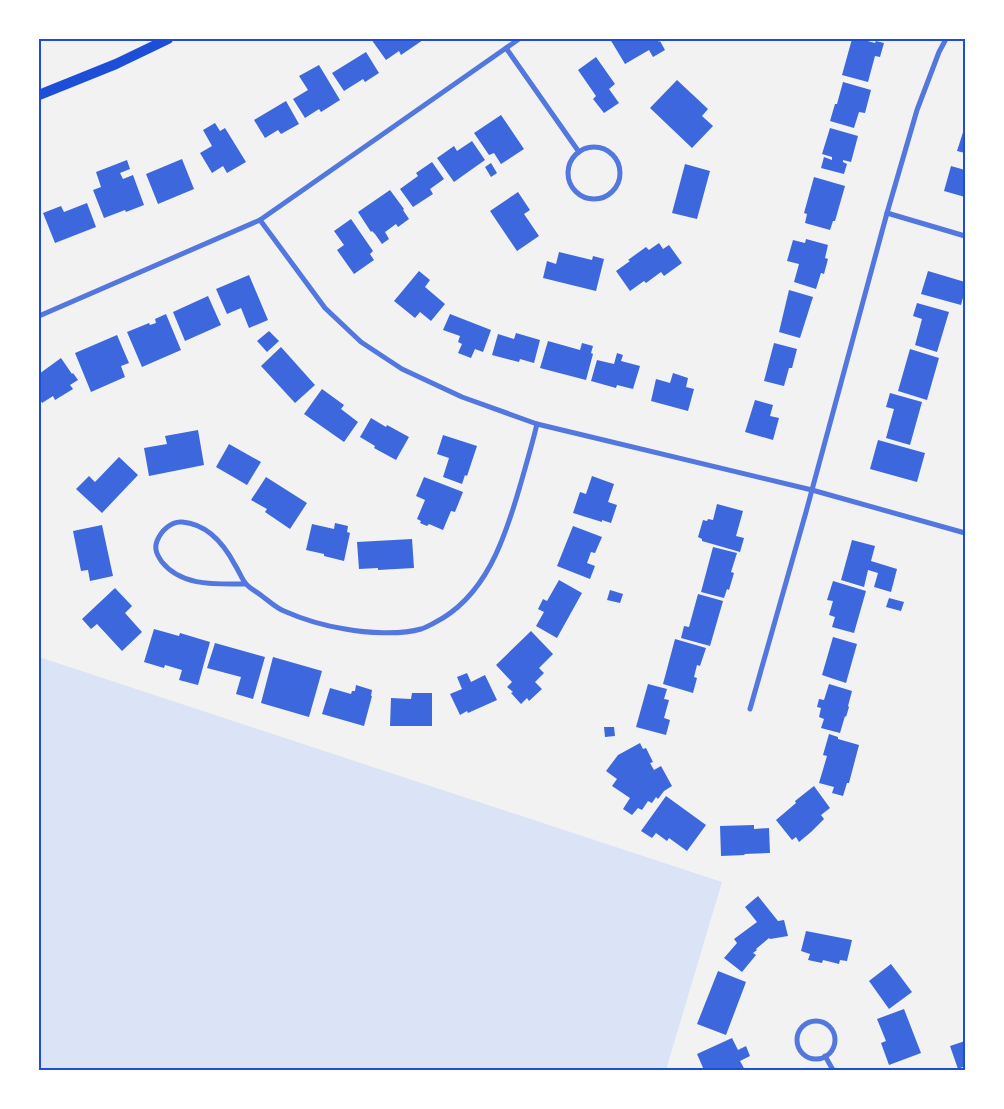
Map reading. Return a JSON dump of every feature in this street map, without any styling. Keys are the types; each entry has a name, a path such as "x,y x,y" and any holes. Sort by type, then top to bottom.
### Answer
{"main road":[{"path":"39,95 116,64 168,39"}],"street":[{"path":"39,316 260,220 519,39"},
{"path":"750,709 917,110 939,52 946,39"},
{"path":"506,48 579,152"},
{"path":"593,146 604,148 617,159 620,167 620,176 617,186 611,193 594,199 577,193 572,187 568,169 573,158 579,152 584,148 593,146"},
{"path":"887,213 965,236"},
{"path":"260,220 325,308 361,342 402,369 462,397 538,424 812,490 965,532"},
{"path":"246,584 206,584 184,578 168,569 158,556 155,549 156,541 169,525 178,521 191,523 204,529 218,539 229,553 246,584 282,611 315,622 345,629 400,632 421,629 447,616 467,599 484,577 497,552 508,526 538,424"},
{"path":"818,1021 831,1028 834,1032 835,1040 832,1051 825,1056 817,1059 810,1058 799,1047 797,1039 799,1032 810,1022 818,1021"},
{"path":"825,1056 833,1070"}],"shaded area":[{"path":"39,657 722,882 666,1070 39,1070"}],"building":[{"path":"371,39 423,40 401,55 399,51 386,60"},
{"path":"610,39 657,39 665,50 653,57 649,50 625,64"},
{"path":"852,39 884,43 880,57 875,56 868,82 842,75"},
{"path":"366,52 379,73 365,82 363,79 344,91 332,73"},
{"path":"596,57 615,84 609,89 619,103 604,113 593,99 596,96 578,70"},
{"path":"319,65 340,100 321,112 319,109 305,118 293,99 308,90 299,76"},
{"path":"677,80 708,109 702,116 713,126 692,148 650,108"},
{"path":"843,82 871,90 865,113 859,112 854,128 830,121"},
{"path":"286,101 299,124 281,134 278,130 265,138 254,120"},
{"path":"501,115 524,149 501,164 494,153 489,155 474,133"},
{"path":"215,123 220,131 225,128 246,162 227,173 223,166 212,173 200,153 212,146 203,130"},
{"path":"965,126 965,153 957,151"},
{"path":"830,128 858,136 851,162 843,160 847,164 844,174 821,168 824,157 832,160 832,157 822,154"},
{"path":"472,141 485,160 454,182 437,158 454,146 457,151"},
{"path":"182,159 194,189 158,204 146,174"},
{"path":"127,160 130,169 120,173 123,179 133,175 144,205 104,218 93,190 101,187 96,172"},
{"path":"432,162 444,179 430,189 433,194 413,207 400,189 418,176 416,173"},
{"path":"491,163 497,173 491,177 485,167"},
{"path":"685,164 710,171 697,219 672,213"},
{"path":"951,166 965,170 965,197 944,191"},
{"path":"814,177 845,186 835,221 833,221 830,230 805,223 807,214 804,213"},
{"path":"390,190 409,219 398,227 396,224 385,232 389,239 382,244 375,234 371,232 358,212"},
{"path":"518,192 530,210 524,214 539,236 517,251 490,211"},
{"path":"87,203 96,227 55,243 43,213 61,206 64,212"},
{"path":"351,219 373,251 370,254 374,260 354,274 337,250 344,245 334,231"},
{"path":"806,239 828,245 825,258 828,259 824,274 821,273 816,289 794,282 799,264 787,261 793,240 805,243"},
{"path":"659,243 663,249 669,245 682,263 664,276 661,272 646,283 644,281 630,291 616,271 646,247 649,250"},
{"path":"559,252 592,260 593,256 604,259 596,291 543,278 547,261 556,264"},
{"path":"419,271 430,280 425,287 445,304 431,321 420,312 415,318 394,301"},
{"path":"928,271 965,282 961,305 921,294"},
{"path":"249,275 268,320 249,328 241,308 227,314 216,289"},
{"path":"789,290 813,297 800,338 779,332"},
{"path":"208,296 221,325 185,341 173,312"},
{"path":"917,303 949,312 937,352 915,345 922,319 913,316"},
{"path":"166,314 181,350 142,367 127,332 149,323 150,325 156,323 155,319"},
{"path":"450,314 491,330 483,352 475,349 471,358 458,353 462,344 458,342 460,336 443,330"},
{"path":"269,331 279,341 267,352 257,341"},
{"path":"516,333 540,340 534,363 520,359 519,362 492,355 498,334 514,339"},
{"path":"117,335 129,363 121,366 125,377 91,392 75,353"},
{"path":"548,341 580,350 582,343 593,346 591,353 593,354 586,380 540,368"},
{"path":"774,343 797,349 792,368 789,368 784,386 764,381"},
{"path":"281,347 315,385 295,403 261,366"},
{"path":"910,349 939,358 927,400 898,391"},
{"path":"617,353 623,355 621,361 640,366 633,389 617,385 616,388 591,381 597,360 614,364"},
{"path":"61,358 78,380 70,385 73,389 55,400 53,396 42,403 39,398 39,374"},
{"path":"673,373 688,378 686,387 694,389 688,411 651,401 656,379 670,383"},
{"path":"322,389 344,405 341,409 358,422 344,442 304,414"},
{"path":"890,393 922,402 910,445 886,438 894,409 886,407"},
{"path":"755,400 773,405 770,416 779,418 773,440 745,432"},
{"path":"371,418 409,437 396,460 374,448 375,446 360,437"},
{"path":"198,430 204,465 149,476 144,448 167,444 165,436"},
{"path":"443,435 477,446 467,476 465,475 462,484 443,477 449,458 437,454"},
{"path":"878,440 925,453 917,482 870,469"},
{"path":"229,444 261,462 247,485 216,467"},
{"path":"119,457 138,475 102,513 76,489 89,476 95,482"},
{"path":"592,476 614,484 608,502 617,505 611,523 573,513 580,492 586,494"},
{"path":"266,477 307,503 290,529 265,512 267,509 251,500"},
{"path":"424,477 463,492 455,512 451,511 443,530 429,524 427,526 420,523 421,521 417,519 425,500 416,496"},
{"path":"717,504 743,511 736,536 744,538 740,552 702,541 698,537 703,520 713,520"},
{"path":"335,523 348,526 347,532 350,533 344,561 306,550 312,524 334,529"},
{"path":"102,525 113,576 90,581 88,570 81,571 73,531"},
{"path":"573,526 602,537 595,553 591,552 587,563 595,566 590,579 557,566"},
{"path":"412,539 414,568 359,569 357,542"},
{"path":"852,540 875,546 871,561 897,569 891,592 874,587 878,573 868,570 864,587 841,580"},
{"path":"713,547 737,553 731,572 734,573 729,590 727,589 724,598 701,592"},
{"path":"559,580 582,593 557,638 536,626 544,612 538,609 543,599 547,601"},
{"path":"833,581 866,591 854,633 832,627 835,617 829,615 833,601 827,600"},
{"path":"115,588 132,606 125,613 142,632 122,651 97,624 91,629 82,619"},
{"path":"610,590 623,594 620,603 607,600"},
{"path":"698,594 723,601 710,646 681,638 684,626 689,627"},
{"path":"889,598 904,602 901,611 886,607"},
{"path":"154,629 179,636 180,633 210,642 198,685 179,680 182,670 165,665 164,668 144,662"},
{"path":"531,631 553,654 539,668 544,673 535,682 542,689 529,701 527,698 521,704 507,687 512,682 496,665"},
{"path":"833,637 857,644 846,683 822,675"},
{"path":"675,639 706,648 700,666 697,665 694,677 697,678 693,693 663,684"},
{"path":"215,643 265,657 253,699 236,694 241,677 207,668"},
{"path":"273,657 322,671 309,717 261,703"},
{"path":"467,673 471,682 485,675 497,700 460,715 450,694 462,689 457,677"},
{"path":"648,684 667,689 664,699 669,700 664,718 670,720 666,735 636,727"},
{"path":"829,684 852,691 849,707 840,733 821,728 824,719 819,717 821,708 817,707 819,699 824,700"},
{"path":"356,685 372,690 364,726 322,714 330,688 351,694 352,691 355,691"},
{"path":"412,693 432,693 432,726 390,726 391,698 411,699"},
{"path":"604,727 614,727 615,736 605,737"},
{"path":"829,734 838,737 838,739 859,745 849,783 847,783 843,796 832,793 834,787 819,783 827,756 823,755"},
{"path":"640,743 643,749 646,748 653,762 650,763 654,770 661,766 672,786 664,791 658,799 656,797 652,803 648,801 642,810 638,808 632,815 623,809 630,798 612,786 617,779 606,771 618,755"},
{"path":"814,786 830,808 821,815 824,819 811,832 799,842 796,837 792,840 776,820"},
{"path":"666,796 706,825 687,851 669,838 667,841 656,833 652,838 641,831"},
{"path":"754,825 754,829 769,828 770,853 721,856 720,826"},
{"path":"758,896 778,921 784,920 788,936 769,938 756,949 753,953 756,955 742,972 724,958 737,943 734,939 757,922 745,907"},
{"path":"806,931 852,940 847,961 840,960 839,964 823,960 822,963 808,960 810,954 801,951"},
{"path":"891,964 912,992 889,1009 869,981"},
{"path":"718,971 746,982 726,1035 697,1024"},
{"path":"904,1009 921,1053 889,1065 881,1043 886,1041 877,1019"},
{"path":"732,1038 738,1050 746,1046 750,1056 740,1061 745,1070 704,1070 697,1054"},
{"path":"965,1041 965,1066 958,1069 950,1046"}]}
